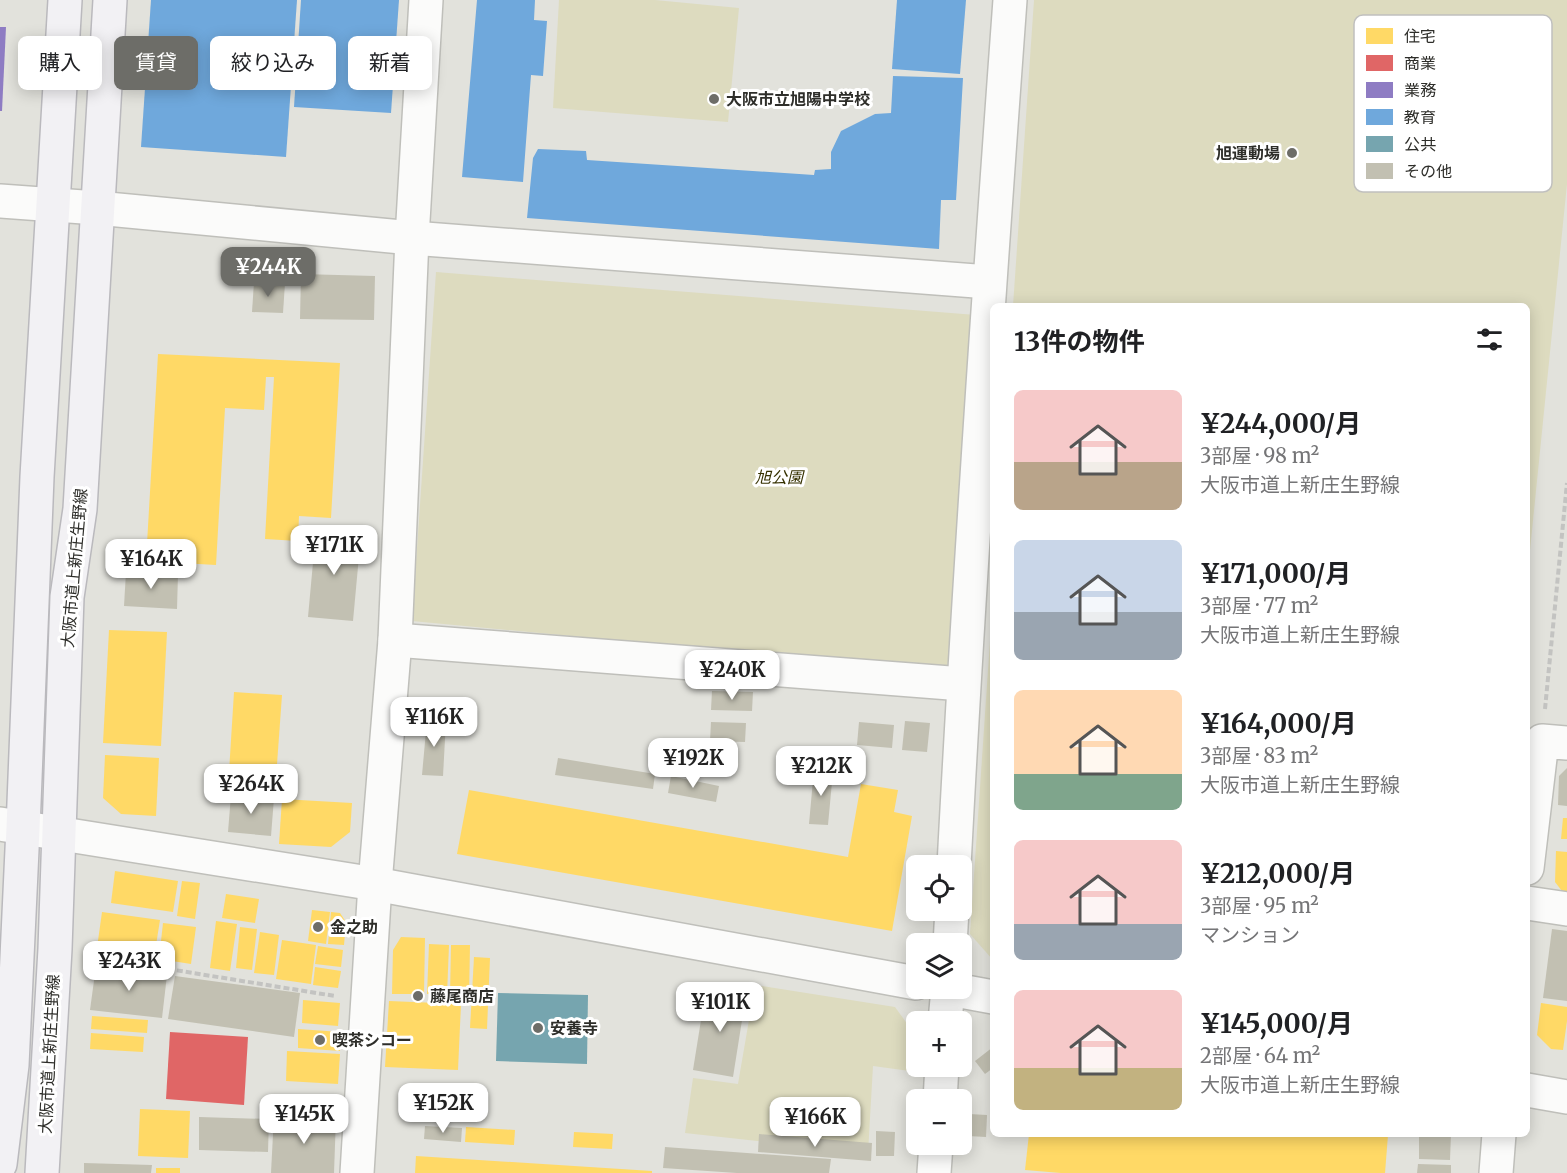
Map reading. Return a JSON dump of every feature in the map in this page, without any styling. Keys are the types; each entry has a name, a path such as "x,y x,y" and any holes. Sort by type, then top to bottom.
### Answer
{"main road":[{"path":"0,1164 12,1065 12,826 37,477 65,0"},
{"name":"大阪市道上新庄生野線","path":"42,1173 55,949 68,597 80,508 110,0"}],"street":[{"path":"357,1173 375,884 395,640 412,238 426,0"},
{"path":"955,855 963,684 989,282 1010,0"},
{"path":"0,201 54,204 412,238 989,282"},
{"path":"395,640 963,684"},
{"path":"1530,854 1555,742"},
{"path":"12,826 375,884 906,981"},
{"path":"1530,903 1567,909"},
{"path":"972,993 990,996"},
{"path":"1530,1091 1567,1097"},
{"path":"1496,1173 1499,1137"},
{"path":"934,1173 935,1155"}],"path":[{"path":"1555,742 1567,483"},
{"path":"55,949 368,1000"}],"green space":[{"path":"559,0 655,0 739,8 728,122 553,108"},
{"name":"旭運動場","path":"1034,0 1567,0 1567,184 1530,550 1530,303 1013,303"},
{"name":"旭公園","path":"436,272 976,315 947,671 412,621"},
{"path":"990,641 990,957 970,933"},
{"path":"755,985 895,1007 906,1022 906,1070 873,1066 868,1153 685,1133 693,1078 738,1084"}],"building: 住宅":[{"path":"158,354 340,363 331,518 299,516 298,541 265,539 274,377 266,377 264,410 225,408 216,565 146,561"},
{"path":"109,630 167,632 161,746 103,743"},
{"path":"234,692 282,695 275,792 228,789"},
{"path":"105,755 159,758 156,816 121,814 103,798"},
{"path":"861,784 898,790 894,812 912,816 892,931 457,854 469,790 848,857"},
{"path":"282,799 352,803 350,832 331,847 279,844"},
{"path":"1563,818 1567,818 1567,839 1561,839"},
{"path":"1556,851 1567,852 1567,895 1555,882"},
{"path":"115,871 178,881 173,912 111,903"},
{"path":"182,881 200,883 195,919 177,916"},
{"path":"226,894 259,899 255,923 222,918"},
{"path":"312,910 330,912 326,944 308,941"},
{"path":"102,912 160,920 153,964 96,955"},
{"path":"331,912 340,913 346,922 344,945 328,944"},
{"path":"216,921 237,924 230,971 210,968"},
{"path":"163,923 196,927 191,964 159,959"},
{"path":"240,927 257,929 252,970 236,968"},
{"path":"260,932 279,935 274,975 254,973"},
{"path":"401,937 425,938 424,994 392,994 393,950"},
{"path":"282,940 316,945 311,984 276,979"},
{"path":"429,944 449,945 447,995 427,994"},
{"path":"451,945 470,945 469,997 450,996"},
{"path":"318,946 343,950 341,967 315,964"},
{"path":"474,957 490,958 487,1029 470,1028"},
{"path":"315,967 341,971 338,988 313,985"},
{"path":"303,1000 340,1003 338,1026 302,1023"},
{"path":"389,1001 461,1004 458,1070 385,1067"},
{"path":"1541,1003 1567,1007 1563,1050 1551,1049 1537,1035"},
{"path":"92,1016 148,1020 147,1033 91,1029"},
{"path":"298,1029 341,1032 340,1051 298,1048"},
{"path":"91,1033 144,1037 143,1052 90,1049"},
{"path":"287,1051 340,1054 338,1084 286,1081"},
{"path":"140,1109 190,1111 188,1158 138,1156"},
{"path":"466,1127 515,1130 514,1145 465,1142"},
{"path":"574,1132 613,1134 612,1149 573,1147"},
{"path":"1029,1137 1388,1137 1385,1173 1061,1173 1025,1170"},
{"path":"416,1156 652,1171 652,1173 415,1173"},
{"path":"156,1168 180,1168 180,1173 156,1173"}],"building: 商業":[{"path":"170,1032 248,1037 244,1105 166,1099"}],"building: 業務":[{"path":"0,27 6,27 2,111 0,111"}],"building: 教育":[{"path":"151,0 297,0 294,36 210,36 210,90 291,90 286,157 141,147 145,90 198,90 198,36 149,36"},
{"path":"301,0 399,0 396,36 348,36 348,90 393,90 391,113 294,107 295,90 336,90 336,36 299,36"},
{"path":"477,0 535,0 534,20 547,21 543,76 531,75 523,182 462,177"},
{"path":"897,0 966,0 960,74 892,69"},
{"path":"893,76 963,78 956,200 941,200 939,249 527,218 533,158 538,149 586,151 587,160 814,175 815,170 831,169 831,152 841,131 875,114 891,113"}],"building: 公共":[{"path":"498,993 588,995 587,1064 496,1061"}],"building: その他":[{"path":"255,253 287,255 286,275 254,274"},
{"path":"301,274 375,276 374,320 300,319"},
{"path":"254,282 285,283 283,313 252,312"},
{"path":"316,530 361,534 353,621 308,617"},
{"path":"126,572 178,574 177,609 124,606"},
{"path":"712,691 753,692 752,711 711,710"},
{"path":"427,720 446,721 443,776 422,775"},
{"path":"905,721 930,723 927,752 902,750"},
{"path":"711,722 746,723 745,742 710,741"},
{"path":"859,722 894,725 892,748 857,745"},
{"path":"558,758 655,774 653,789 555,775"},
{"path":"1567,768 1567,806 1558,805 1559,776"},
{"path":"814,769 833,771 828,825 809,824"},
{"path":"671,776 719,786 716,802 668,793"},
{"path":"231,795 274,798 271,836 228,832"},
{"path":"1552,929 1567,931 1567,1001 1543,998"},
{"path":"96,966 167,975 162,1018 90,1010"},
{"path":"175,976 300,993 294,1037 168,1019"},
{"path":"706,989 746,995 733,1077 693,1070"},
{"path":"990,1049 990,1070 985,1074 975,1061"},
{"path":"972,1114 987,1115 986,1137 972,1136"},
{"path":"274,1115 336,1117 334,1173 271,1173"},
{"path":"199,1117 269,1119 268,1152 199,1150"},
{"path":"425,1126 462,1128 461,1142 424,1139"},
{"path":"876,1131 895,1132 894,1156 876,1156"},
{"path":"759,1134 872,1143 871,1161 758,1152"},
{"path":"1419,1137 1451,1137 1450,1160 1419,1159"},
{"path":"665,1147 831,1159 829,1173 737,1173 663,1168"},
{"path":"84,1163 152,1165 151,1173 84,1173"},
{"path":"1418,1164 1451,1165 1451,1173 1417,1173"}],"place":[{"name":"大阪市立旭陽中学校","path":"714,99"},
{"name":"旭運動場","path":"1292,153"},
{"name":"金之助","path":"318,927"},
{"name":"藤尾商店","path":"418,996"},
{"name":"安養寺","path":"538,1028"},
{"name":"喫茶シコー","path":"320,1040"}]}
